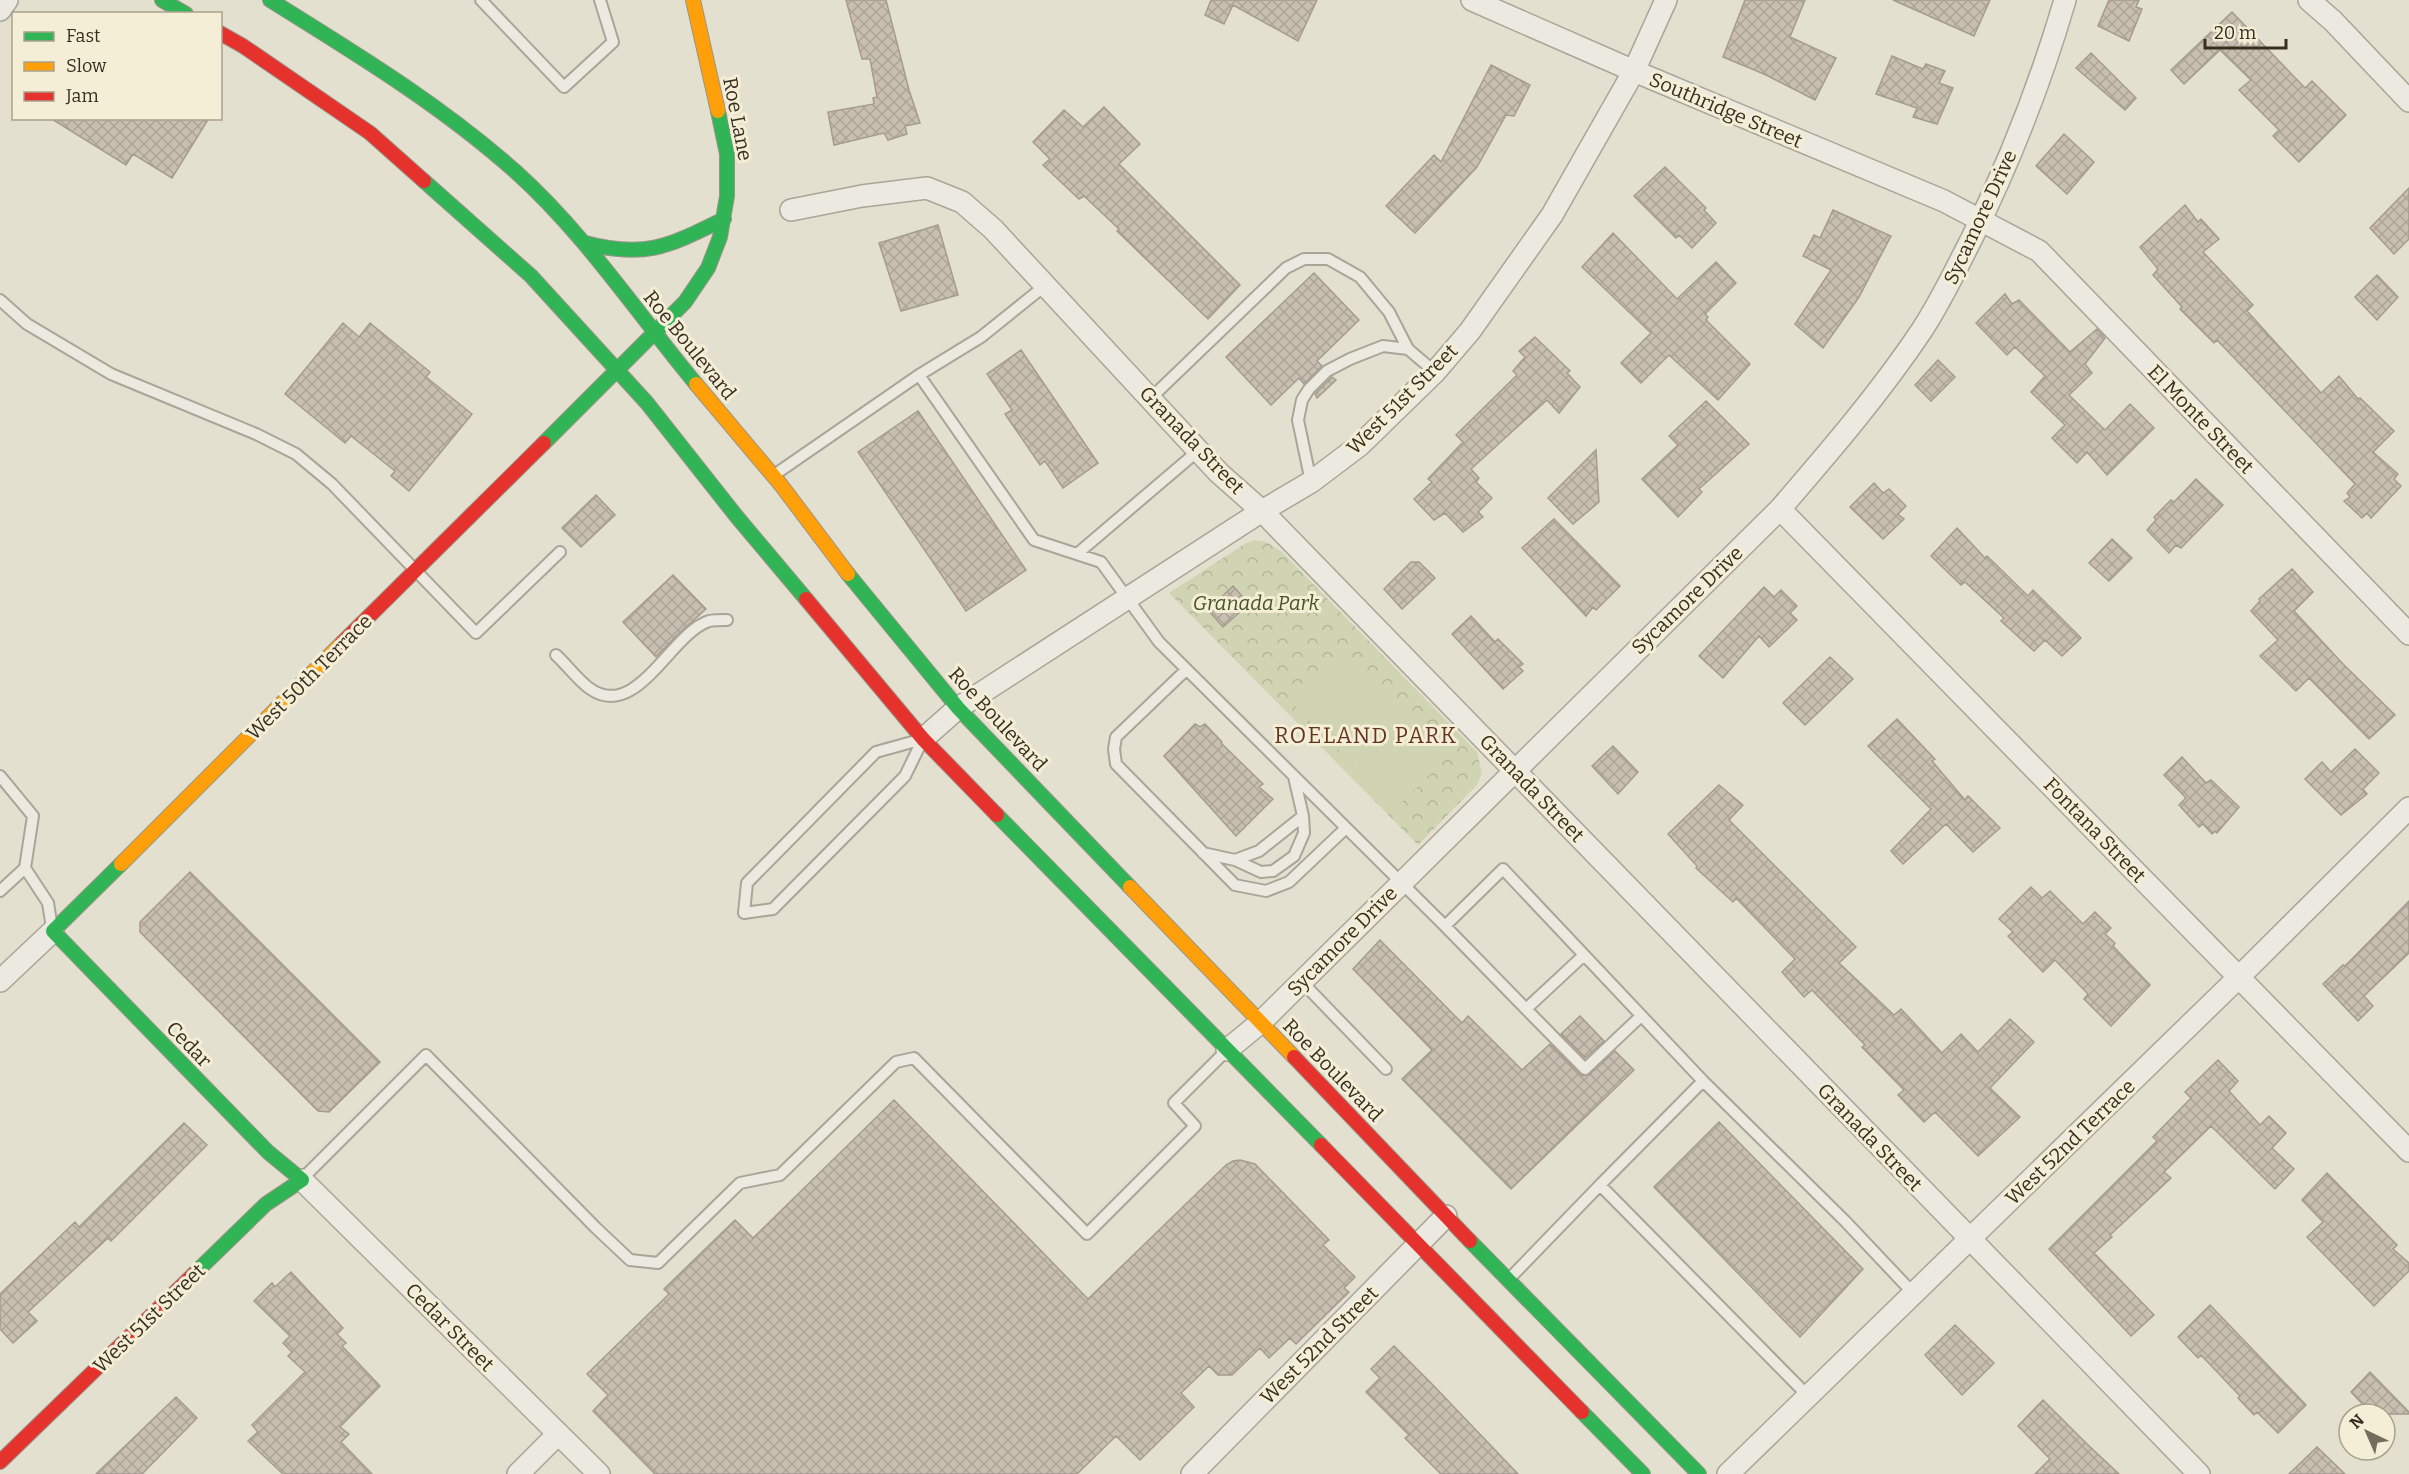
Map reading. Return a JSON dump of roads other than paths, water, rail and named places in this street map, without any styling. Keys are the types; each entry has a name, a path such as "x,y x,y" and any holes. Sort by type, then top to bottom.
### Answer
{"main road":[{"path":"162,0 183,12"},
{"name":"Roe Boulevard","path":"270,0 359,55 448,116 517,173 585,243 654,333 774,475 822,542 958,708 1446,1216 1699,1474"},
{"name":"Roe Lane","path":"615,370 685,302 710,264 724,219 730,180 727,154 693,0"},
{"path":"222,34 370,133 531,276 647,403 737,517 923,740 1643,1474"},
{"path":"585,243 610,249 636,251 682,238 724,219"},
{"name":"West 50th Terrace","path":"53,931 416,572 615,370"},
{"name":"Cedar","path":"53,931 268,1152 302,1180"},
{"name":"West 51st Street","path":"0,1462 266,1204 302,1180"}],"street":[{"path":"0,10 7,0"},
{"name":"Southridge Street","path":"1472,0 1634,71 1944,201 1981,219"},
{"name":"West 51st Street","path":"923,740 958,708 1262,511 1311,482 1360,445 1434,372 1470,331 1552,215 1634,71 1666,0"},
{"name":"Sycamore Drive","path":"1227,1050 1260,1023 1302,982 1780,509 1852,426 1922,330 1950,283 2013,150 2050,50 2065,0"},
{"path":"2309,0 2333,21 2409,101"},
{"name":"Granada Street","path":"791,210 862,196 927,188 963,202 1047,284 1219,473 1262,511 2199,1474"},
{"name":"El Monte Street","path":"1981,219 2039,251 2409,634"},
{"name":"Fontana Street","path":"1780,509 2409,1151"},
{"name":"West 52nd Terrace","path":"1728,1474 2240,977 2409,808"},
{"name":"West 50th Terrace","path":"0,981 53,931"},
{"name":"Cedar Street","path":"302,1180 599,1474"},
{"name":"West 52nd Street","path":"1192,1474 1446,1216"},
{"path":"518,1474 558,1434"}],"lane":[{"path":"482,0 564,87 613,42 600,0"},
{"path":"1151,398 1286,267 1304,259 1328,259 1360,277 1389,312 1408,348 1434,372"},
{"path":"774,475 919,375 981,337 1047,284"},
{"path":"0,300 27,324 111,375 256,434 296,454 332,484 476,633 560,552"},
{"path":"1311,482 1298,420 1302,400 1309,389 1327,371 1350,359 1383,346 1408,348"},
{"path":"919,375 1034,540 1101,562 1159,642 1445,926 1585,1069 1641,1016"},
{"path":"1077,554 1199,450"},
{"path":"556,655 590,689 606,696 621,694 637,687 692,631 708,621 727,620"},
{"path":"1186,670 1116,737 1114,749 1116,764 1234,885 1266,891 1289,882 1346,828"},
{"path":"923,740 905,777 774,909 744,913 747,883 876,752 923,740"},
{"path":"0,776 33,816 25,868 0,891"},
{"path":"1203,852 1235,860 1261,872 1273,871 1294,856 1304,833 1303,816 1294,777"},
{"path":"1235,860 1259,851 1303,816"},
{"path":"25,868 48,903 53,931"},
{"path":"1445,926 1503,869 1703,1081 1845,1221 1912,1293"},
{"path":"1526,1009 1584,955"},
{"path":"1302,982 1386,1069"},
{"name":"Sycamore Drive","path":"302,1180 426,1055 630,1260 658,1263 740,1183 780,1175 896,1062 914,1058 1087,1234 1195,1126 1174,1103 1227,1050"},
{"path":"1508,1279 1703,1081"},
{"path":"1600,1185 1808,1396"}],"district":[{"name":"ROELAND PARK","path":"1366,735"}],"park label":[{"name":"Granada Park","path":"1256,603"}]}
